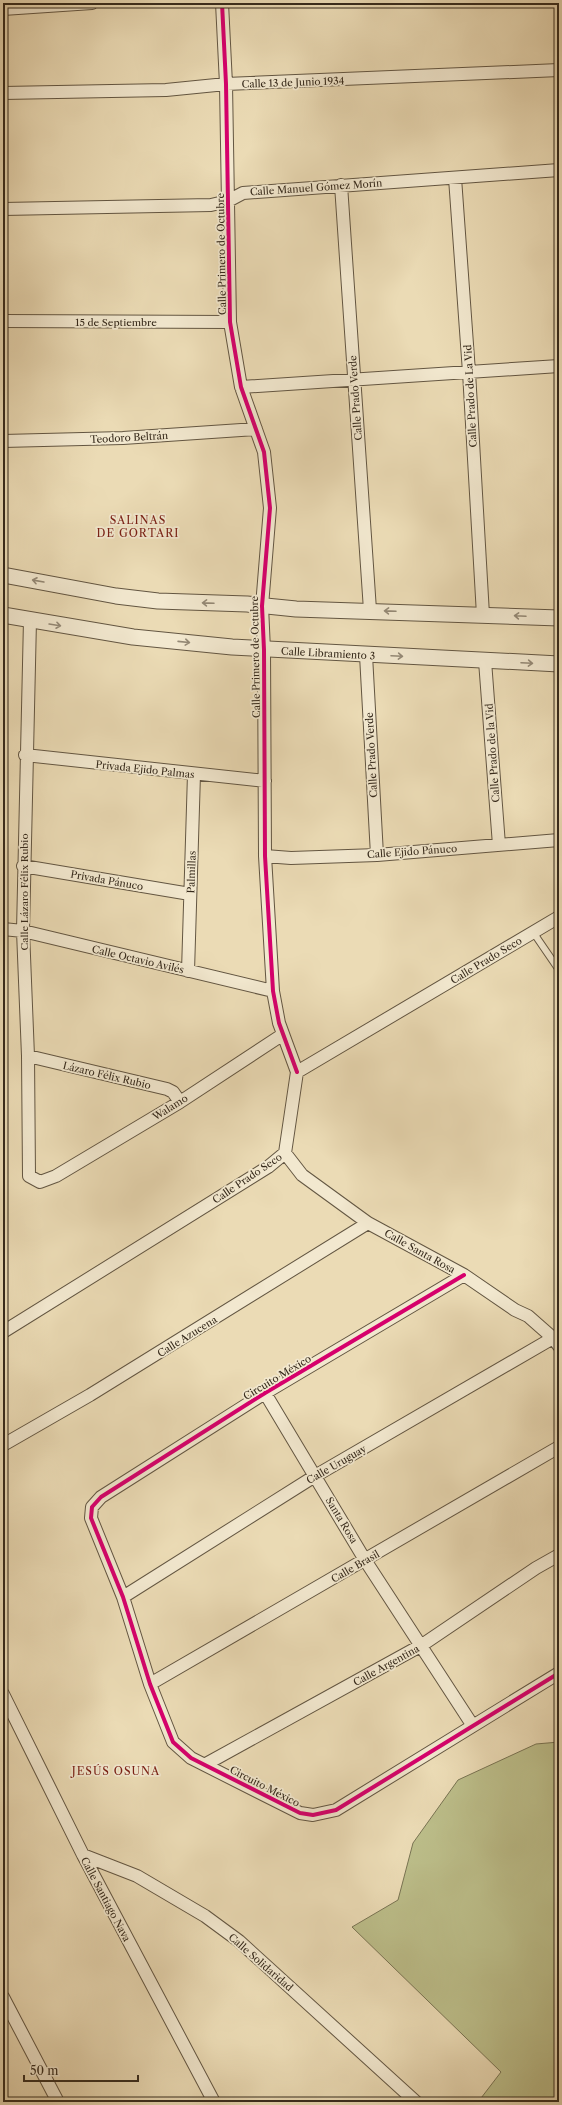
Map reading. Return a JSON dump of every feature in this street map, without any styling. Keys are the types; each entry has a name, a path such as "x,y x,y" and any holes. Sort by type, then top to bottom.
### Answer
{"street":[{"path":"3,9 92,3"},
{"name":"Calle Primero de Octubre","path":"222,3 226,84 230,322 241,386 264,452 270,508 262,606 264,650 265,856 272,991 282,1035 297,1072"},
{"name":"Calle 13 de Junio 1934","path":"3,93 166,90 226,84 559,70"},
{"name":"Calle Manuel Gómez Morín","path":"3,209 211,205 228,201 244,193 559,170"},
{"name":"Calle Prado de La Vid","path":"455,178 469,372 483,615"},
{"name":"Calle Prado Verde","path":"341,185 353,379 370,610"},
{"name":"15 de Septiembre","path":"3,321 230,322"},
{"path":"241,386 559,366"},
{"name":"Teodoro Beltrán","path":"3,441 123,438 256,430"},
{"path":"3,575 116,596 158,601 559,618"},
{"name":"Calle Libramiento 3","path":"3,615 134,637 264,650 559,664"},
{"name":"Calle Lázaro Félix Rubio","path":"29,1163 28,1056 23,931 30,620"},
{"name":"Calle Prado Verde","path":"366,655 377,855"},
{"name":"Calle Prado de la Vid","path":"485,661 499,845"},
{"name":"Privada Ejido Palmas","path":"26,755 265,781"},
{"name":"Palmillas","path":"188,971 194,774"},
{"name":"Calle Ejido Pánuco","path":"265,856 291,858 377,855 559,840"},
{"name":"Privada Pánuco","path":"24,866 190,894"},
{"name":"Calle Prado Seco","path":"3,1332 268,1167 285,1153 297,1072 559,917"},
{"name":"Calle Octavio Avilés","path":"3,929 23,931 272,991"},
{"name":"Walamo","path":"29,1163 29,1176 40,1182 56,1176 180,1102 282,1035"},
{"name":"Lázaro Félix Rubio","path":"28,1056 167,1089 173,1092 180,1102"},
{"name":"Calle Santa Rosa","path":"285,1153 302,1175 368,1223 464,1275 515,1310 528,1316 556,1342"},
{"name":"Calle Azucena","path":"3,1445 90,1395 368,1223"},
{"name":"Circuito México","path":"464,1275 265,1392 101,1497 92,1507 91,1518 123,1597 150,1684 173,1742 191,1758 206,1764 300,1813 323,1814 336,1810 559,1673"},
{"name":"Calle Uruguay","path":"123,1597 315,1476 556,1342"},
{"name":"Santa Rosa","path":"265,1392 365,1560 422,1645 473,1726"},
{"name":"Calle Brasil","path":"150,1684 559,1446"},
{"name":"Calle Argentina","path":"206,1764 422,1645 536,1568 559,1555"},
{"name":"Calle Santiago Nava","path":"3,1694 83,1855 214,2102"},
{"name":"Calle Solidaridad","path":"83,1855 137,1876 204,1916 239,1941 416,2102"},
{"path":"3,1997 58,2102"}],"lane":[{"path":"533,932 559,970"}],"green space":[{"path":"559,1742 559,2102 478,2102 501,2072 352,1927 398,1900 413,1843 458,1780 536,1744"}],"cycle path":[{"path":"222,3 226,84 230,322 241,387 264,452 270,508 262,606 264,650 265,856 273,991 279,1023 297,1072"},
{"path":"464,1275 265,1393 101,1497 92,1507 91,1518 123,1597 150,1684 173,1742 191,1758 300,1813 313,1815 336,1810 559,1673"}],"district":[{"name":"SALINAS DE GORTARI","path":"138,526"},
{"name":"JESÚS OSUNA","path":"116,1771"}]}
